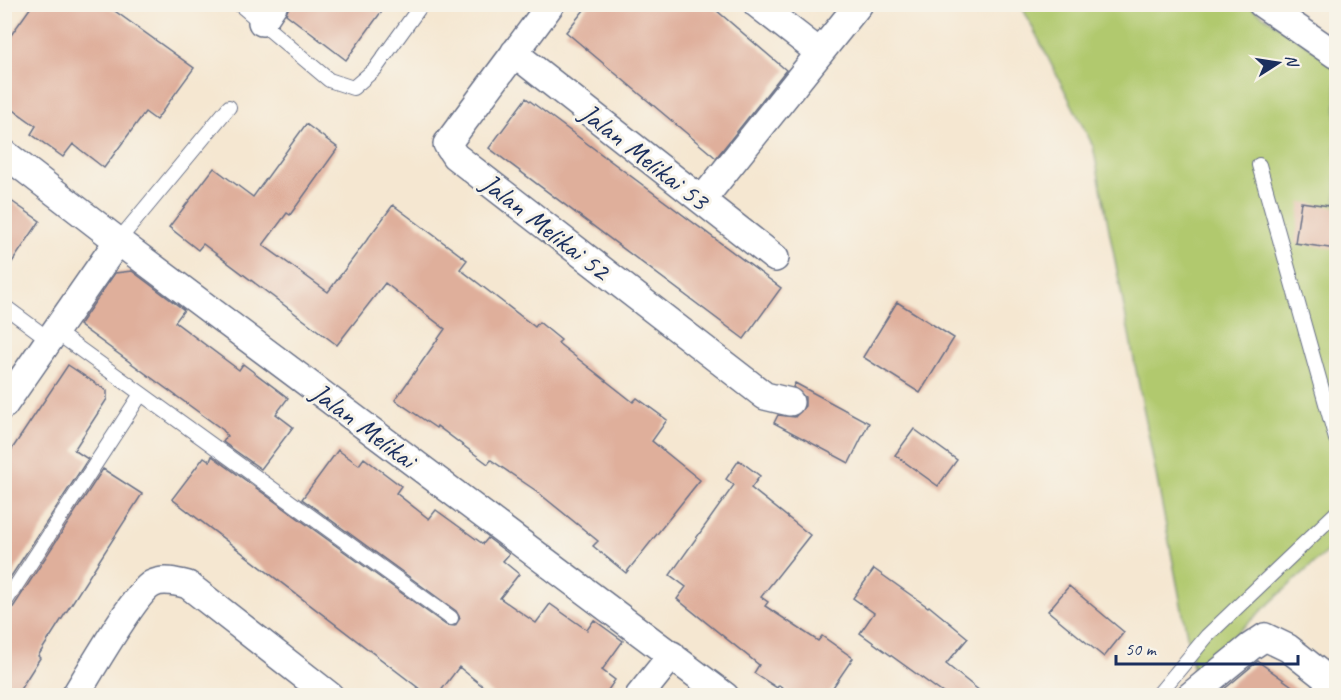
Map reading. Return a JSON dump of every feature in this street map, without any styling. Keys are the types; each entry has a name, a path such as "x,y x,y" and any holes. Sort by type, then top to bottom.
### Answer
{"street":[{"name":"Jalan Melikai 52","path":"551,4 447,144 455,156 765,396 790,402"},
{"path":"757,4 820,53"},
{"path":"702,200 859,4"},
{"path":"1262,4 1336,55"},
{"name":"Jalan Melikai 53","path":"514,53 776,258"},
{"name":"Jalan Melikai","path":"4,153 725,696"},
{"path":"4,405 118,241"},
{"path":"75,696 137,599 152,584 170,580 188,585 330,696"},
{"path":"1190,696 1250,646 1265,638 1288,648 1336,686"},
{"path":"639,696 672,656"}],"lane":[{"path":"239,4 268,13 329,80 353,88 375,69 422,4"},
{"path":"118,241 229,107"},
{"path":"1258,165 1336,439"},
{"path":"4,306 141,394 451,618"},
{"path":"4,604 141,394"},
{"path":"1157,696 1207,636 1336,513"}],"green space":[{"path":"1021,5 1247,5 1336,64 1336,543 1194,672 1093,146"}],"building":[{"path":"33,4 105,4 194,68 156,120 145,112 104,168 73,144 63,157 31,134 36,126 4,103 4,45"},
{"path":"290,4 387,4 346,60 286,14"},
{"path":"589,4 709,4 786,70 716,158 566,32"},
{"path":"526,98 781,288 744,339 489,148"},
{"path":"306,124 338,148 290,215 287,213 263,245 328,292 393,205 467,260 460,269 535,327 539,322 561,340 558,343 633,402 637,398 667,420 652,441 700,480 626,573 593,546 598,541 535,490 491,460 488,464 437,426 436,428 395,400 445,329 385,283 337,345 203,244 198,250 169,227 214,168 253,197"},
{"path":"4,196 40,221 4,274"},
{"path":"1301,202 1336,207 1336,249 1295,243"},
{"path":"132,271 184,310 175,322 239,370 243,364 288,398 276,414 293,427 261,469 223,442 227,436 223,430 79,325 115,273"},
{"path":"897,302 954,338 920,393 863,357"},
{"path":"68,365 107,391 107,399 74,450 88,459 4,587 4,461"},
{"path":"795,383 869,423 849,463 774,423 778,415 795,417 805,406 805,397 793,387"},
{"path":"914,429 957,460 938,486 895,455"},
{"path":"338,450 359,465 364,458 401,486 396,493 429,519 436,510 483,544 488,538 509,554 503,561 519,574 500,598 536,623 550,604 587,630 594,620 623,641 602,670 615,680 604,696 495,696 459,667 437,696 429,696 172,499 204,457 210,461 212,456 446,625 455,626 460,618 456,611 302,499"},
{"path":"739,460 760,476 751,488 810,535 761,597 768,602 765,606 818,641 822,636 853,658 827,696 794,696 779,685 777,688 754,673 759,665 677,599 686,587 670,575 734,485 726,479"},
{"path":"103,469 142,494 38,656 40,658 16,696 4,696 4,613 12,609"},
{"path":"874,569 929,606 968,638 946,664 986,696 947,696 860,633 874,613 853,598"},
{"path":"1069,586 1124,632 1104,657 1048,611"},
{"path":"1258,661 1263,665 1306,696 1216,696"}]}
